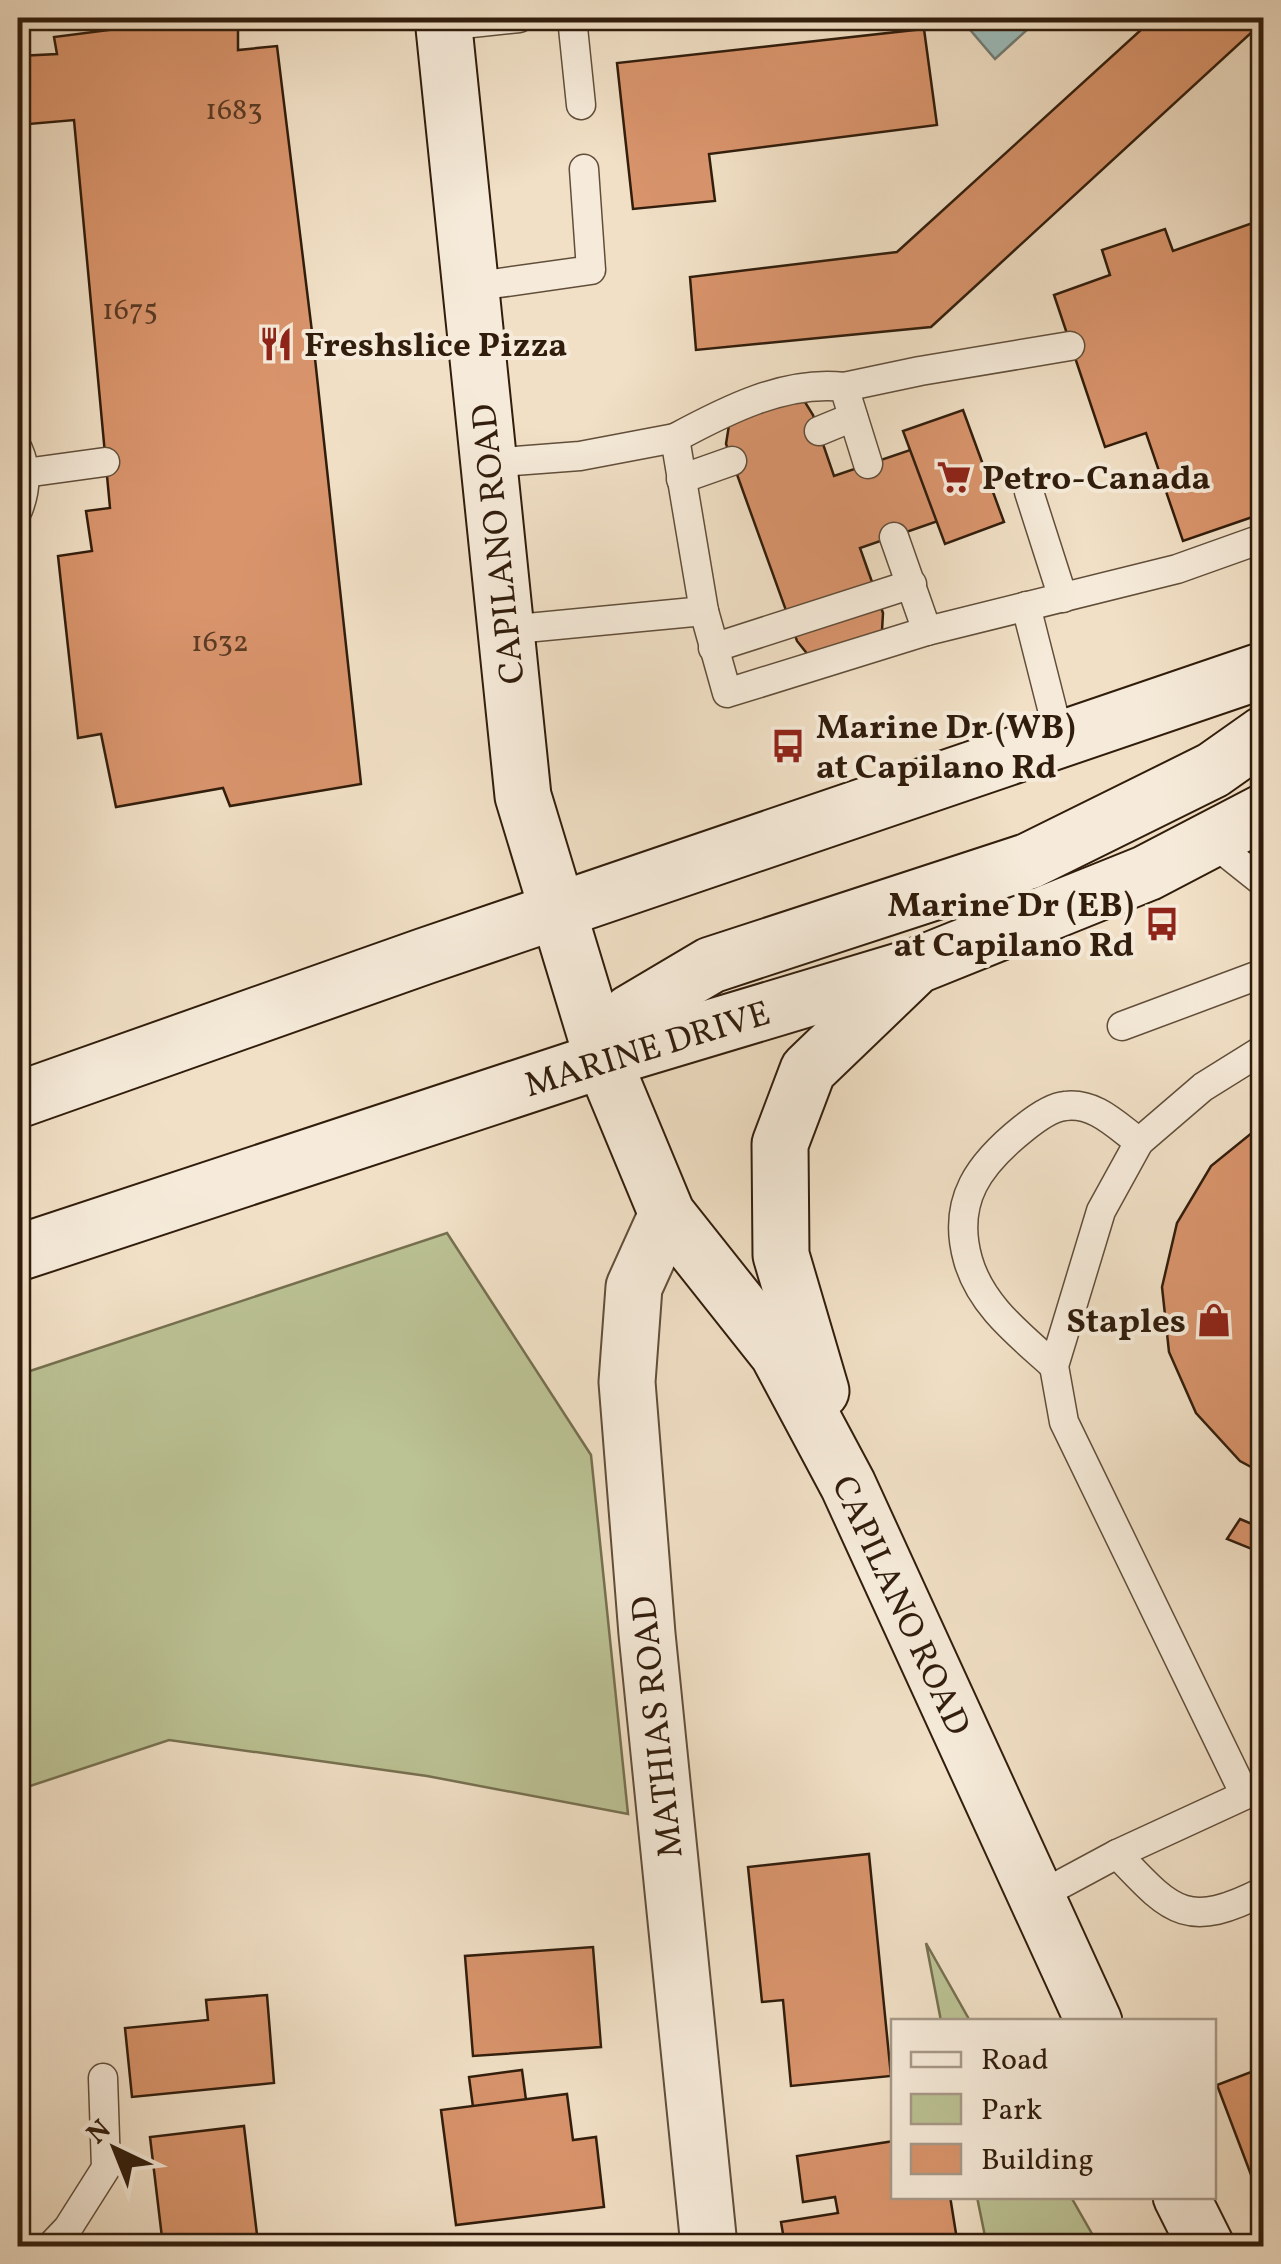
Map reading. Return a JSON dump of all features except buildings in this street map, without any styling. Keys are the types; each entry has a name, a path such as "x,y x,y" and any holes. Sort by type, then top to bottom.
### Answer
{"main road":[{"name":"CAPILANO ROAD","path":"443,22 525,807 603,1060 666,1214 778,1354 848,1485 1093,2019"},
{"path":"18,1100 556,911 1264,670"},
{"path":"603,1060 630,1013 711,965 1029,861 1213,770 1264,734"},
{"name":"MARINE DRIVE","path":"18,1253 603,1060 916,966 1147,873 1264,812"},
{"path":"848,1485 782,1254 780,1144 808,1070 916,966"},
{"name":"MATHIAS ROAD","path":"666,1214 634,1288 627,1382 648,1653 709,2246"},
{"path":"1182,2199 1206,2246"}],"lane":[{"path":"443,22 519,18"},
{"path":"572,18 580,105"},
{"path":"471,287 591,270 584,169"},
{"path":"488,463 580,456 675,438 725,412 799,388 844,388 1070,346"},
{"path":"844,388 868,464"},
{"path":"819,431 853,417"},
{"path":"675,438 704,611 726,693 927,630 1177,570 1264,538"},
{"path":"18,510 24,496 21,461 106,462"},
{"path":"681,479 732,461"},
{"path":"1030,492 1063,598"},
{"path":"894,537 927,630"},
{"path":"713,648 912,584"},
{"path":"1026,606 1060,740"},
{"path":"506,630 704,611"},
{"path":"1210,840 1264,883"},
{"path":"1122,1026 1264,973"},
{"path":"1037,1897 1117,1854 1254,1795 1064,1422 1054,1366 1101,1211 1139,1142 1203,1087 1264,1049"},
{"path":"1054,1366 989,1305 968,1262 962,1229 971,1184 995,1150 1031,1122 1063,1106 1095,1110 1139,1142"},
{"path":"1117,1854 1159,1898 1183,1912 1198,1914 1231,1908 1264,1891"},
{"path":"51,2246 68,2228 106,2168 103,2078"}],"green space":[{"path":"447,1233 591,1455 628,1814 427,1776 169,1740 18,1790 18,1375"},
{"path":"926,1943 969,2019 941,2019"},
{"path":"977,2199 1072,2199 1099,2246 987,2246"}],"water":[{"path":"960,18 1040,18 995,59"}],"place":[{"name":"Freshslice Pizza","path":"276,344"},
{"name":"Petro-Canada","path":"954,477"},
{"name":"Marine Dr (WB) at Capilano Rd","path":"788,746"},
{"name":"Marine Dr (EB) at Capilano Rd","path":"1162,924"},
{"name":"Staples","path":"1214,1320"}]}
